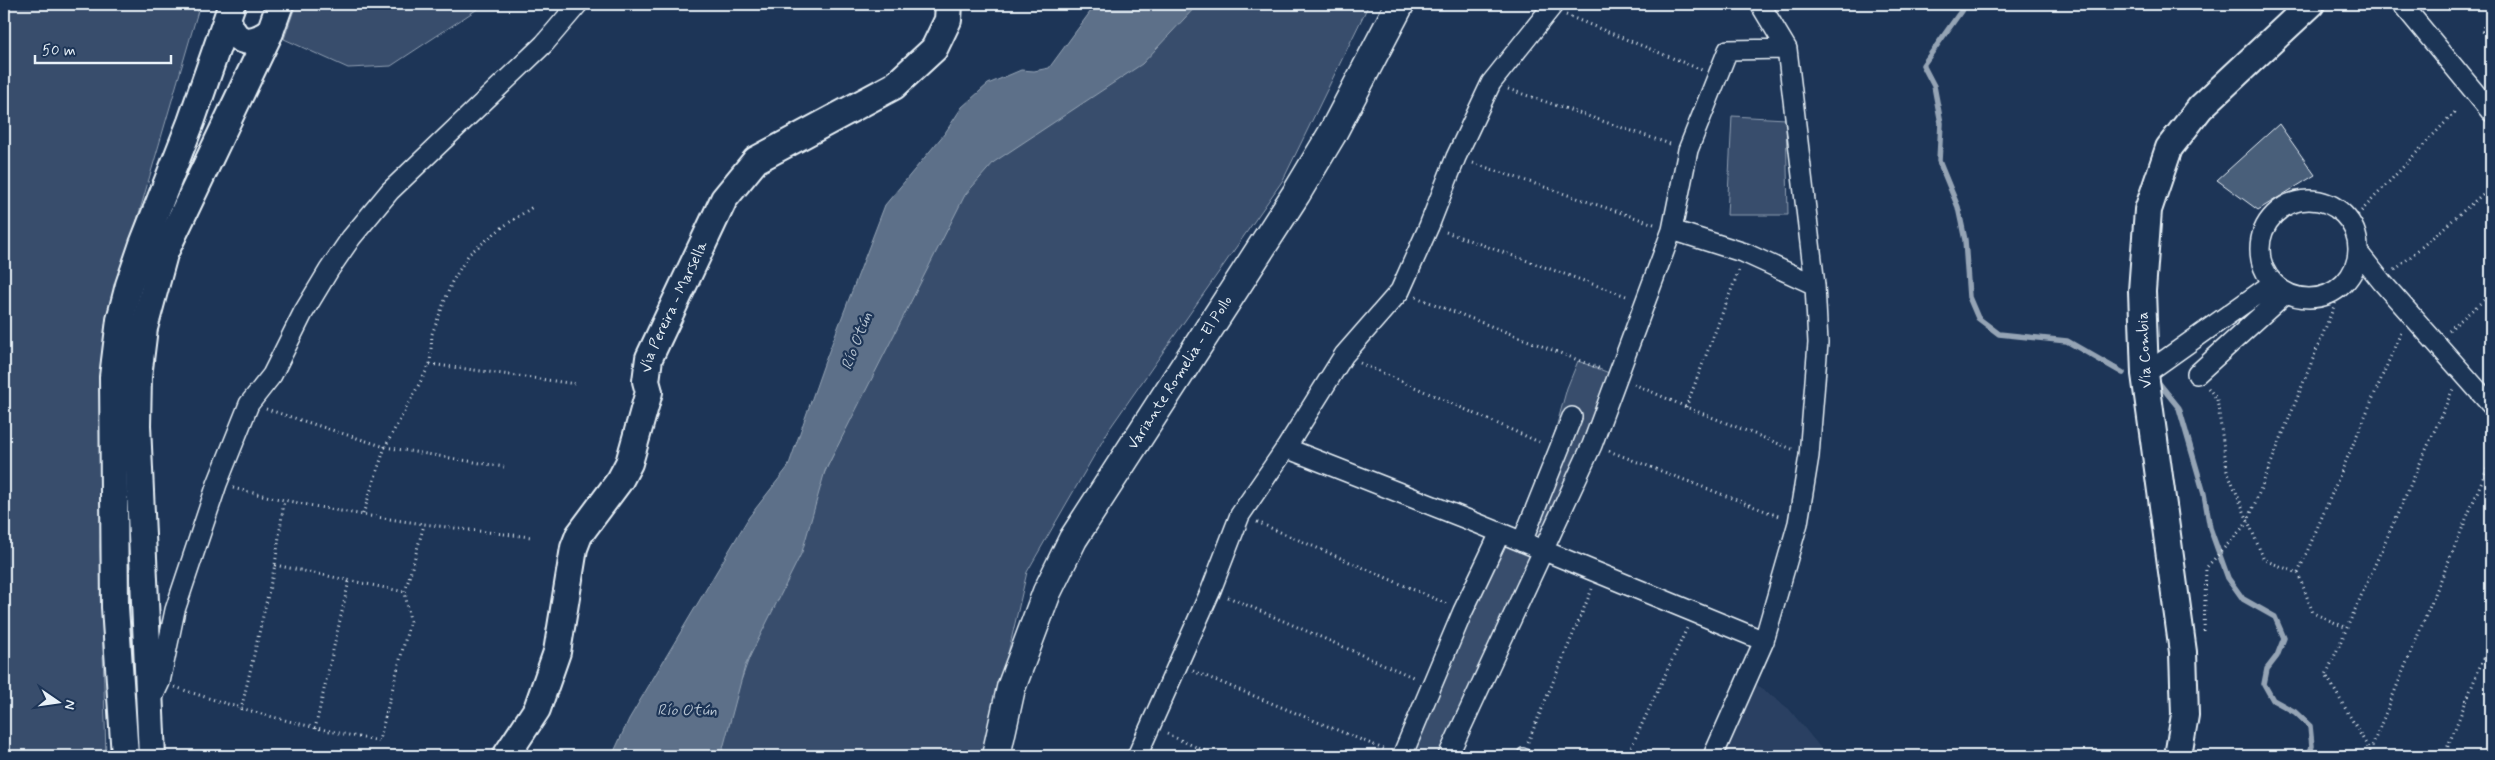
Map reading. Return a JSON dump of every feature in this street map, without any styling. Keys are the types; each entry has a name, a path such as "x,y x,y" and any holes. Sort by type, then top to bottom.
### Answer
{"highway":[{"name":"Variante Romelia - El Pollo","path":"996,756 1011,688 1047,592 1073,539 1296,194 1336,126 1400,4"}],"main road":[{"path":"152,756 137,425 138,377 144,328 164,254 270,32 280,4"},
{"name":"Vía Pereira - Marsella","path":"506,756 537,709 557,652 574,548 589,518 620,480 629,463 649,392 646,381 649,358 724,199 756,160 894,86 934,49 948,20 949,4"},
{"name":"Vía Combia","path":"2178,756 2185,715 2183,652 2145,374 2142,291 2148,210 2169,148 2200,108 2311,4"},
{"path":"230,12 235,36 243,40 257,40 270,32"},
{"path":"125,756 115,577 113,377 120,320 128,285 167,186 230,12"}],"street":[{"path":"149,706 160,682 176,610 217,484 249,404 272,375 303,313 330,270 370,214 423,157 544,44 578,4"},
{"path":"1713,756 1764,641 1798,523 1809,456 1818,343 1815,285 1787,49 1760,4"},
{"path":"2402,4 2491,112"},
{"path":"1136,756 1179,665 1240,515 1286,448 1344,355 1400,291 1429,226 1456,157 1491,83 1552,6"},
{"path":"1448,756 1592,445 1672,230 1688,150 1728,50 1787,49"},
{"path":"2358,252 2352,272 2343,284 2330,293 2315,298 2300,298 2279,288 2264,270 2259,254 2260,238 2267,223 2278,210 2292,202 2308,200 2324,202 2338,210 2351,222 2358,252 2382,282 2491,405"},
{"path":"1672,230 1745,253 1815,285"},
{"path":"2145,374 2279,288"},
{"path":"2197,374 2279,288"},
{"path":"1522,542 1572,417"},
{"path":"1286,448 1598,574 1695,611 1764,641"},
{"path":"1402,756 1463,611 1500,533"}],"path":[{"path":"1552,6 1716,76"},
{"path":"2491,8 2482,31 2491,35"},
{"path":"1491,83 1688,150"},
{"path":"2351,222 2456,111"},
{"path":"1456,157 1672,230"},
{"path":"2382,282 2491,187"},
{"path":"363,514 385,447 430,364 432,334 452,282 468,254 534,206"},
{"path":"1429,226 1645,302"},
{"path":"1686,407 1745,253"},
{"path":"2206,568 2247,523 2343,284"},
{"path":"1400,291 1617,376 1686,407 1809,456"},
{"path":"2435,342 2491,294"},
{"path":"2347,628 2313,613 2298,573 2410,314"},
{"path":"1344,355 1539,442"},
{"path":"430,364 576,384"},
{"path":"2373,756 2326,675 2461,372"},
{"path":"2197,374 2217,399 2227,470 2247,523 2264,560 2298,573"},
{"path":"249,404 385,447 504,467"},
{"path":"1592,445 1798,523"},
{"path":"2370,751 2491,460"},
{"path":"217,484 284,501 424,525 531,537"},
{"path":"241,710 275,565 284,501"},
{"path":"1240,515 1463,611"},
{"path":"160,682 241,710 315,729 379,741 410,621 405,592 424,525"},
{"path":"275,565 405,592"},
{"path":"1527,754 1598,574"},
{"path":"315,729 349,581"},
{"path":"1211,590 1432,685"},
{"path":"1627,756 1695,611"},
{"path":"2444,756 2491,639"},
{"path":"1179,665 1402,756"},
{"path":"1150,727 1216,756"}],"shaded area":[{"path":"4,4 200,4 128,251 106,428 100,546 106,756 4,756"},
{"path":"296,4 485,4 391,66 348,68 284,39"},
{"path":"1153,4 1369,4 1283,180 1110,428 1027,572 984,756 705,756 742,678 786,554 841,438 880,327 993,139"},
{"path":"1732,116 1786,119 1788,215 1727,215"},
{"path":"1578,361 1617,376 1448,756 1402,756 1500,533 1514,539 1551,446 1567,388"},
{"path":"1749,679 1789,709 1827,756 1713,756"}],"water":[{"name":"Río Otún","path":"1096,4 1198,4 1142,64 994,162 965,195 825,471 802,552 745,666 721,756 612,756 629,719 749,517 788,467 824,364 885,205 945,133 962,107 988,84 1021,70 1034,71 1049,68"}],"building":[{"path":"2279,124 2315,175 2258,210 2217,180"}],"waterway":[{"path":"1966,4 1923,65 1934,86 1941,123 1939,161 1958,207 1965,240 1969,297 1978,318 1999,334 2067,341 2123,373"},
{"path":"2154,377 2179,408 2204,494 2210,528 2228,578 2243,599 2275,617 2284,638 2277,656 2267,669 2264,684 2273,700 2295,712 2310,726 2312,746 2309,756"}]}
